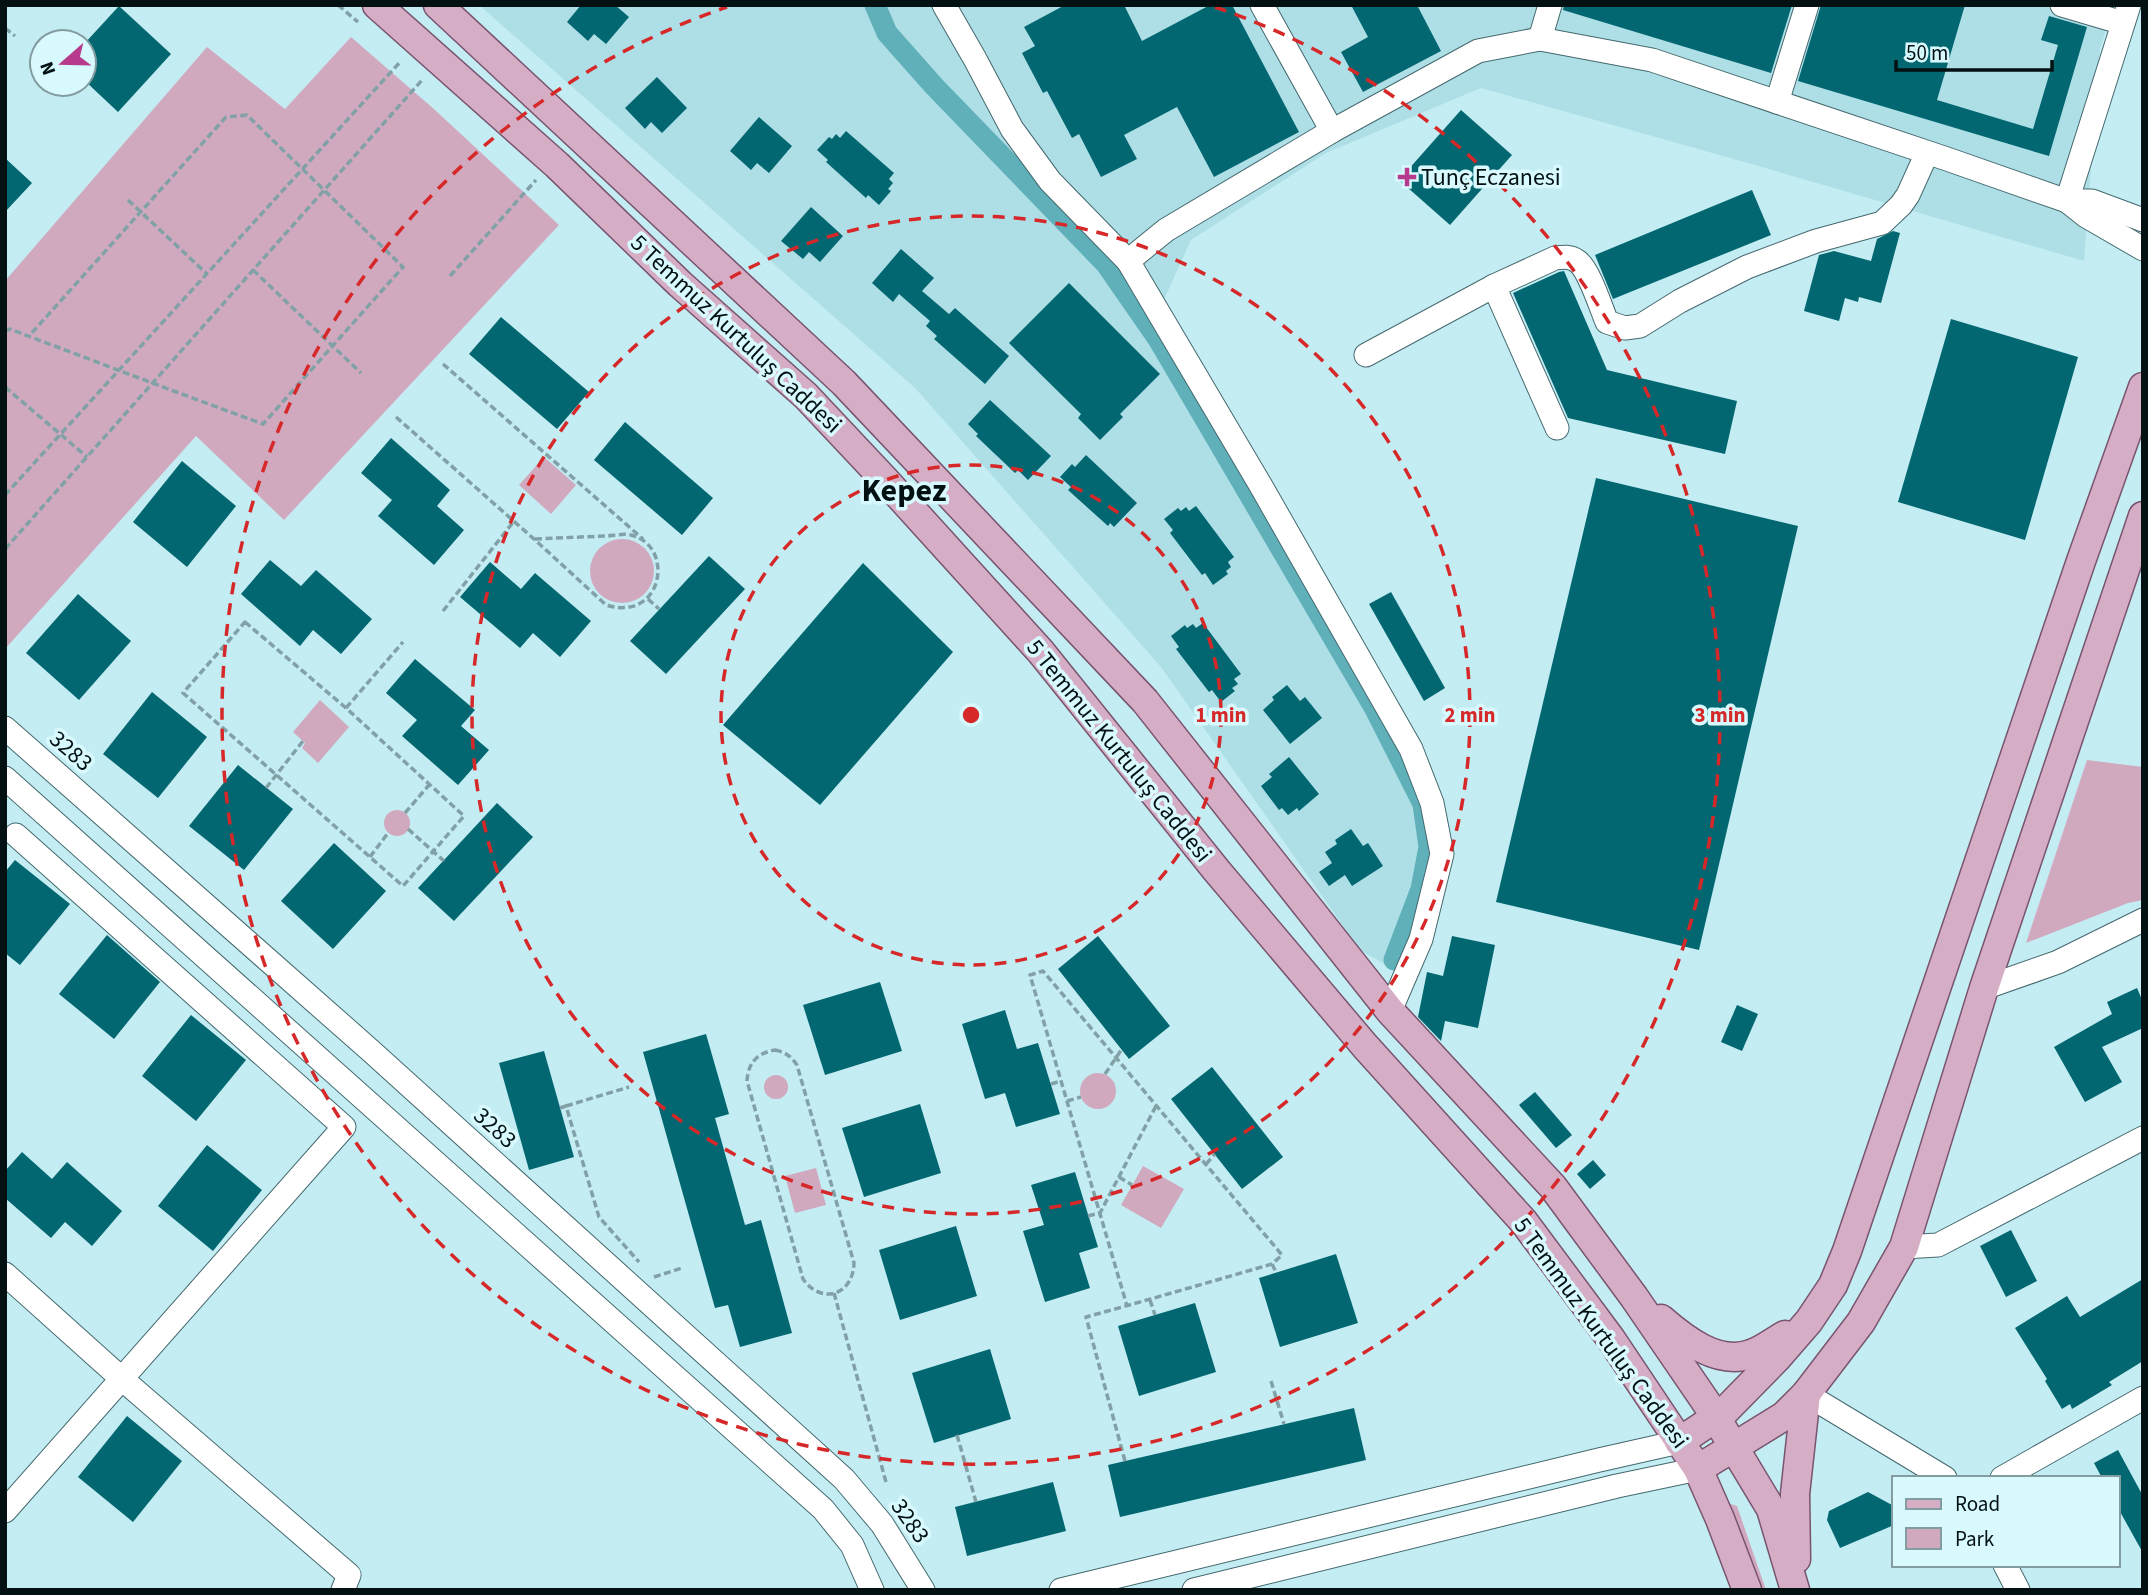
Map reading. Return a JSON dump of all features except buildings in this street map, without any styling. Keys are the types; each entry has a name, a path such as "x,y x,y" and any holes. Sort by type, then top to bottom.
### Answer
{"main road":[{"name":"5 Temmuz Kurtuluş Caddesi","path":"438,5 844,383 1145,701 1390,1011 1553,1187 1634,1297 1716,1418 1771,1509 1797,1590"},
{"name":"5 Temmuz Kurtuluş Caddesi","path":"372,17 557,165 680,284 806,396 1041,652 1217,872 1356,1036 1524,1222 1611,1339 1698,1469 1746,1590"},
{"path":"1679,1442 1724,1412 1776,1359 1809,1321 1833,1285 1847,1251 2143,387"},
{"path":"1698,1469 1784,1416 1806,1394 1861,1322 1904,1247 1984,988 2142,521"},
{"path":"1634,1297 1686,1340 1714,1353 1735,1358 1752,1354 1809,1321"},
{"path":"1797,1590 1795,1494 1806,1394"}],"street":[{"path":"944,5 1012,129 1027,150 1050,181 1128,261 1412,749 1432,803 1442,854 1420,939 1390,1011"},
{"path":"1262,5 1332,131"},
{"path":"1540,39 1550,5"},
{"path":"1777,102 1807,5"},
{"path":"2062,5 2126,14 2067,201"},
{"path":"1128,261 1166,230 1332,131 1478,51 1540,39 1652,60 2067,201 2092,201 2143,220"},
{"path":"1366,355 1494,286 1555,258 1570,257 1583,266 1607,322 1625,328 1640,326 1680,301 1747,267 1816,241 1882,223 1908,195 1927,153"},
{"path":"2067,201 2086,216 2143,249"},
{"path":"1494,286 1557,428"},
{"name":"3283","path":"5,728 360,1042 844,1479 882,1524 923,1590"},
{"path":"5,778 824,1509 852,1545 872,1590"},
{"path":"5,1511 344,1127 10,841 40,808"},
{"path":"1984,988 2058,962 2143,920"},
{"path":"1904,1247 1938,1245 2143,1138"},
{"path":"5,1274 122,1380 349,1575 343,1590"},
{"path":"1806,1394 1942,1476"},
{"path":"2006,1476 2143,1398"},
{"path":"1061,1590 1679,1442"},
{"path":"1194,1590 1603,1489 1698,1469"},
{"path":"2006,1567 2018,1590"}],"path":[{"path":"338,5 372,17"},
{"path":"5,28 15,36"},
{"path":"393,54 408,67"},
{"path":"5,495 401,61"},
{"path":"5,549 423,79 416,73"},
{"path":"5,331 10,329 263,425 403,267 247,115 226,117 29,336"},
{"path":"450,276 537,180"},
{"path":"128,200 207,274"},
{"path":"253,270 362,373"},
{"path":"396,418 606,605 618,609 629,608 648,598 658,573 656,556 648,543 443,364"},
{"path":"5,387 87,457"},
{"path":"443,611 514,521"},
{"path":"534,539 631,535 648,543"},
{"path":"648,598 659,609"},
{"path":"244,622 346,708 464,816 403,886 276,774 183,693 244,622"},
{"path":"346,708 403,642"},
{"path":"266,788 303,741"},
{"path":"405,813 429,784"},
{"path":"408,829 443,861"},
{"path":"370,857 388,833"},
{"path":"1125,1461 1086,1317 1127,1306 1272,1264 1282,1255 1043,971 1030,975 1127,1306"},
{"path":"1105,1074 1122,1049"},
{"path":"765,1051 784,1052 792,1057 797,1065 854,1263 851,1280 846,1287 834,1293 822,1294 814,1291 803,1279 747,1081 751,1063 765,1051"},
{"path":"1051,1084 1061,1081"},
{"path":"560,1108 629,1087"},
{"path":"1067,1101 1081,1097"},
{"path":"566,1106 599,1217 644,1267"},
{"path":"1088,1216 1100,1213 1156,1106"},
{"path":"1206,1164 1215,1154"},
{"path":"1119,1177 1132,1185"},
{"path":"1272,1264 1276,1272"},
{"path":"653,1278 682,1268"},
{"path":"834,1293 886,1482"},
{"path":"1150,1299 1155,1315"},
{"path":"1271,1381 1284,1424"},
{"path":"957,1435 976,1502"}],"shaded area":[{"path":"479,5 2114,5 2100,49 2084,261 1481,88 1326,153 1191,240 1157,315 1250,474 1406,765 1432,843 1393,969 1360,950 1161,667 915,388","holes":["888,21 1006,149 910,62"]}],"green space":[{"path":"351,37 435,110 559,225 284,520 196,436 5,649 5,281 207,47 285,109"},
{"path":"544,457 576,485 551,514 519,485"},
{"path":"616,539 628,539 645,548 652,559 652,583 645,594 628,603 616,603 604,598 595,589 590,577 590,565 595,553 604,544"},
{"path":"320,700 349,727 318,763 302,748 305,743 293,732"},
{"path":"2087,760 2143,767 2143,900 2128,903 2026,943"},
{"path":"397,810 406,814 410,823 406,832 397,836 388,832 384,823 388,814"},
{"path":"1098,1073 1111,1078 1116,1091 1111,1104 1098,1109 1085,1104 1080,1091 1085,1078"},
{"path":"776,1075 787,1082 788,1087 781,1098 776,1099 765,1092 764,1087 771,1076"},
{"path":"1143,1166 1184,1189 1161,1228 1121,1205"},
{"path":"816,1168 826,1205 795,1213 785,1176"},
{"path":"1731,1504 1737,1506 1766,1590 1745,1590 1725,1511"}],"waterway":[{"path":"875,5 887,33 934,86 1106,264 1158,339 1375,709 1423,804 1429,847 1421,889 1394,960"}],"place":[{"name":"Tunç Eczanesi","path":"1407,177"}],"district":[{"name":"Kepez","path":"904,491"}]}
